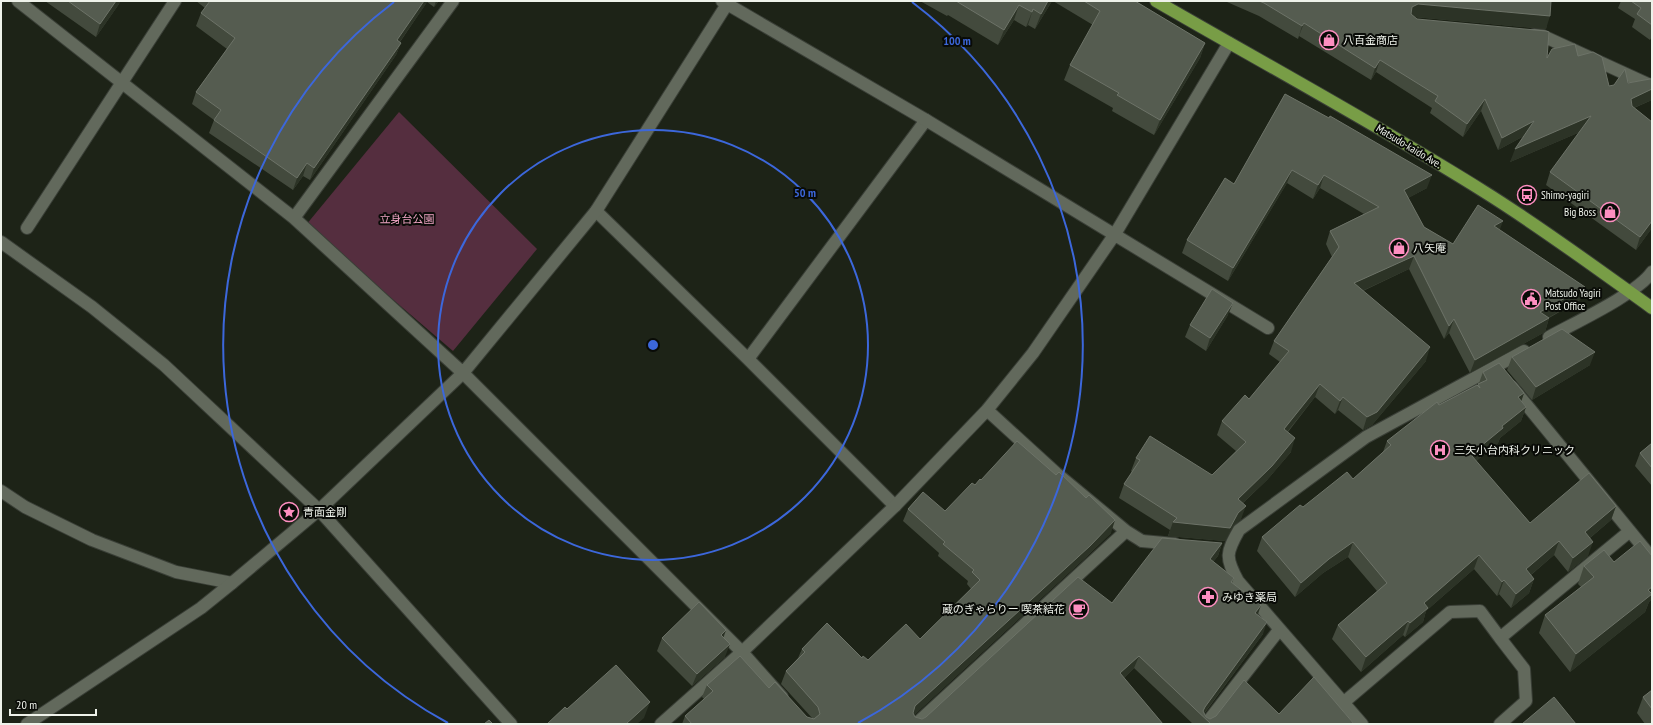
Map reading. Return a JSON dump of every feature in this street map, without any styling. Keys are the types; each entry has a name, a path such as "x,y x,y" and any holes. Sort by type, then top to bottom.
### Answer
{"main road":[{"name":"Matsudo-kaido Ave.","path":"1156,1 1401,140 1478,188 1581,257 1652,308"}],"street":[{"path":"18,1 122,81 294,218 463,373 742,652 792,708"},
{"path":"27,228 175,1"},
{"path":"294,218 453,1"},
{"path":"27,724 201,608 319,510 463,373 596,211 726,2 1116,234 1268,328"},
{"path":"1520,34 1543,36 1652,86"},
{"path":"661,724 742,652 895,506 987,410 1033,353 1116,234 1229,43"},
{"path":"748,358 926,120"},
{"path":"596,211 748,358 895,506"},
{"path":"1,242 92,308 164,365 319,510 511,724"},
{"path":"1362,724 1238,581 1230,566 1225,548 1239,530 1366,437 1501,374 1629,292 1648,278 1652,272"},
{"path":"1501,374 1652,558"},
{"path":"987,410 1056,473 1126,531 1142,541 1189,545"},
{"path":"1,491 25,507 92,540 176,572 232,583"},
{"path":"916,724 1126,531"},
{"path":"1500,638 1630,531"},
{"path":"1343,703 1450,612 1480,611 1524,669 1526,701 1500,724"},
{"path":"1206,724 1279,630"}],"green space":[{"name":"立身台公園","path":"399,112 537,249 453,351 306,225"}],"building":[{"path":"68,1 116,1 100,24"},
{"path":"210,1 424,1 397,40 401,43 314,168 307,163 297,178 214,120 221,110 196,92 235,38 201,13"},
{"path":"956,1 1048,1 1041,14 1033,9 1032,12 1019,5 1004,30"},
{"path":"1084,1 1135,1 1205,43 1160,120 1117,95 1119,93 1070,65 1100,11"},
{"path":"1259,1 1551,1 1550,16 1418,4 1412,7 1411,14 1417,19 1546,31 1549,32 1547,58 1552,49 1575,44 1578,56 1593,52 1602,57 1609,86 1614,85 1625,69 1628,83 1652,79 1652,89 1631,99 1632,106 1652,122 1652,221 1640,237 1550,172 1591,116 1515,149 1534,121 1502,138 1485,99 1467,124 1435,101 1438,96 1380,60 1375,68 1304,23 1302,26"},
{"path":"1631,1 1652,1 1652,25 1637,14 1641,8"},
{"path":"1285,94 1329,118 1330,116 1432,175 1404,190 1424,227 1453,244 1478,205 1503,221 1494,226 1585,287 1540,312 1549,318 1475,360 1454,319 1449,326 1414,256 1354,283 1430,347 1377,412 1367,417 1343,397 1340,401 1320,384 1284,429 1295,438 1272,466 1238,499 1246,506 1238,513 1230,528 1173,522 1177,518 1124,484 1140,460 1136,458 1150,436 1212,475 1246,442 1222,421 1245,395 1249,399 1289,351 1274,341 1339,247 1330,231 1379,207 1324,175 1318,185 1292,170 1233,268 1187,240 1225,178 1234,184"},
{"path":"1212,289 1233,303 1210,338 1190,325"},
{"path":"1562,329 1595,352 1536,387 1512,357"},
{"path":"1499,363 1524,393 1518,397 1526,407 1502,426 1503,428 1475,451 1477,453 1472,456 1530,523 1589,473 1616,506 1585,532 1593,542 1573,558 1559,541 1526,569 1534,579 1516,594 1504,580 1502,582 1479,555 1424,603 1428,608 1410,623 1408,621 1366,657 1338,625 1387,583 1353,542 1329,559 1301,583 1262,537 1300,505 1303,507 1347,472 1353,479 1391,445 1387,441 1437,402 1439,405 1477,385 1480,388 1478,384 1487,380 1483,372"},
{"path":"1017,441 1056,475 1059,472 1086,498 1089,495 1115,520 1090,546 915,706 913,713 915,717 922,719 926,717 1078,577 1112,603 1162,538 1222,543 1210,559 1234,578 1231,582 1261,605 1255,613 1267,622 1205,707 1203,711 1206,717 1210,719 1216,716 1244,680 1279,714 1314,677 1354,724 1211,724 1139,656 1120,673 1163,724 692,724 685,716 713,691 707,685 740,656 769,688 775,682 807,717 814,719 820,714 818,707 786,671 805,652 802,649 827,623 862,658 863,656 868,660 906,624 920,639 980,580 972,572 974,570 943,544 945,542 908,509 923,492 945,511 972,483 975,485 980,479 981,480"},
{"path":"1652,443 1652,468 1640,453"},
{"path":"1640,541 1652,556 1652,587 1648,590 1652,594 1576,654 1545,615 1594,577 1584,566 1604,550 1614,562"},
{"path":"699,602 726,630 721,635 730,644 697,674 662,638"},
{"path":"616,665 650,702 626,724 547,724 565,707 567,709"},
{"path":"1652,690 1652,709 1643,697"},
{"path":"1554,697 1576,724 1522,724"},
{"path":"489,720 493,724 484,724"}],"place":[{"name":"八百金商店","path":"1329,40"},
{"name":"Shimo-yagiri","path":"1527,195"},
{"name":"Big Boss","path":"1610,212"},
{"name":"八矢庵","path":"1399,248"},
{"name":"Matsudo Yagiri Post Office","path":"1531,299"},
{"name":"三矢小台内科クリニック","path":"1440,450"},
{"name":"青面金剛","path":"289,512"},
{"name":"みゆき薬局","path":"1208,597"},
{"name":"蔵のぎゃらりー 喫茶結花","path":"1079,609"}]}
